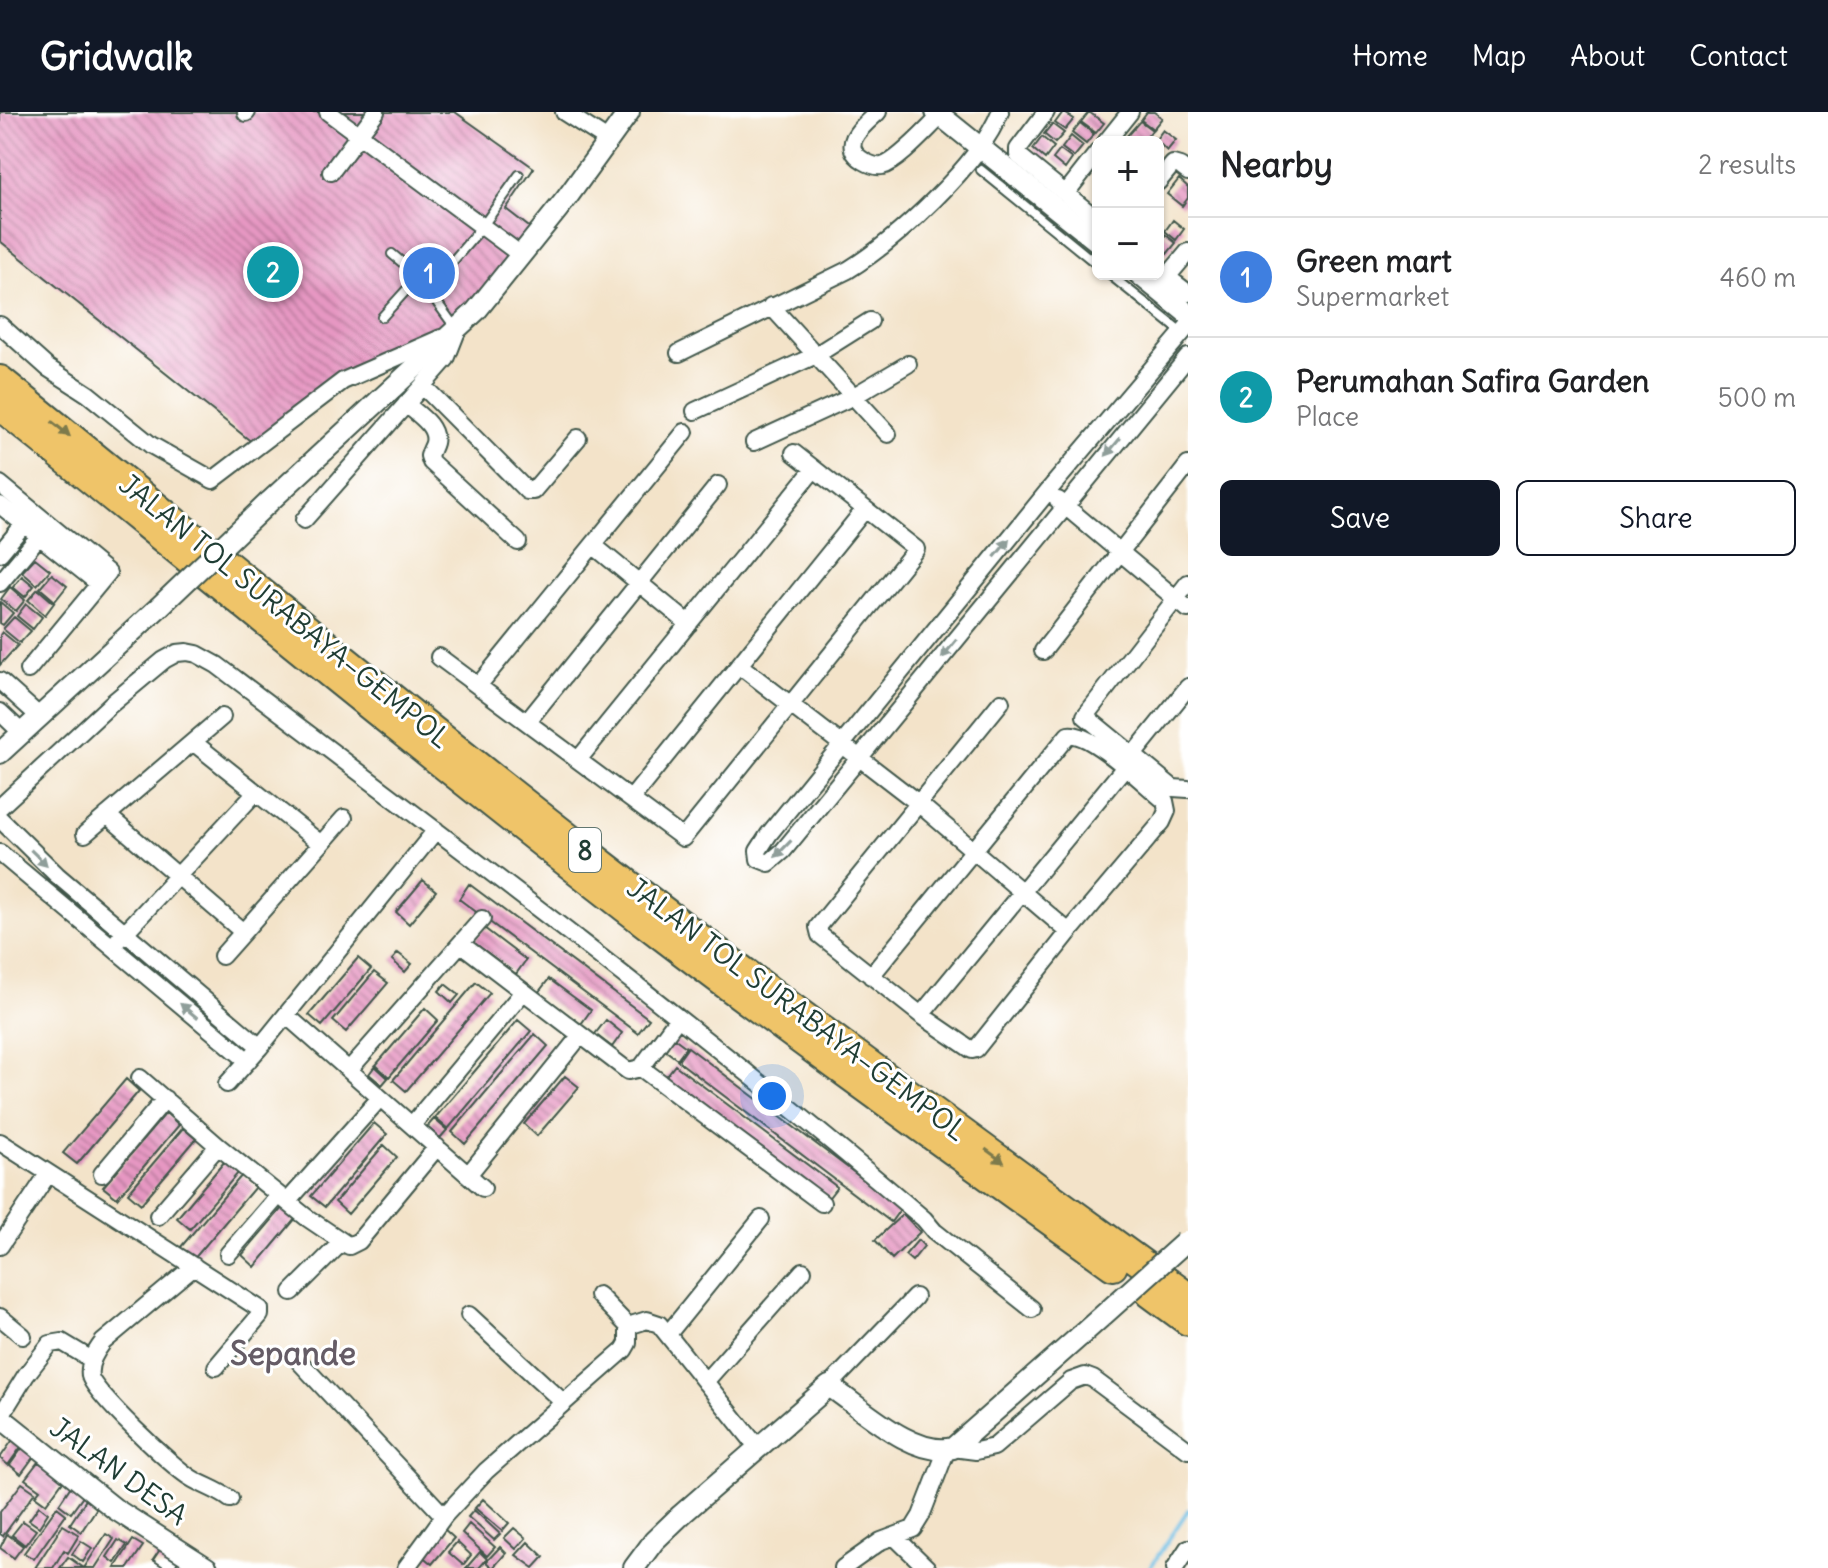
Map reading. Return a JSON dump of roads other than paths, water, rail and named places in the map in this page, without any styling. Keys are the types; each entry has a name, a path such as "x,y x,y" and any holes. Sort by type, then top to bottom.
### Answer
{"highway":[{"name":"JALAN TOL SURABAYA–GEMPOL","path":"0,380 473,763 609,869 1188,1297"},
{"name":"JALAN TOL SURABAYA–GEMPOL","path":"0,406 407,736 661,935 1188,1321"}],"street":[{"path":"328,112 521,255"},
{"path":"331,172 376,112"},
{"path":"564,112 609,141"},
{"path":"0,753 457,331 521,255 629,112"},
{"path":"878,112 853,139 852,148 860,159 883,166 939,114 1092,237"},
{"path":"679,353 848,270 886,244 923,211 989,133 1000,112"},
{"path":"1046,112 1017,153 1092,215"},
{"path":"1111,136 1130,112"},
{"path":"1066,193 1092,160"},
{"path":"1164,175 1173,164 1188,172"},
{"path":"1164,272 1188,252"},
{"path":"1164,274 1188,293"},
{"path":"1144,280 1187,328 1048,491 769,834 758,851 759,859 769,863 783,851 1188,357"},
{"path":"771,306 888,434"},
{"path":"695,411 816,355 870,321"},
{"path":"0,325 48,368 88,394 151,445 213,480 343,381 457,331"},
{"path":"304,520 446,359 457,331"},
{"path":"754,442 854,396 908,364"},
{"path":"423,386 527,491 533,491 542,484 578,438"},
{"path":"406,404 434,432 429,456 431,462 518,542"},
{"path":"478,686 685,432"},
{"path":"439,657 683,838 916,549 794,453"},
{"path":"1043,651 1188,465"},
{"path":"578,760 814,469"},
{"path":"0,484 44,530 107,572 28,670"},
{"path":"527,722 718,485"},
{"path":"1048,491 1182,604"},
{"path":"0,505 30,518"},
{"path":"631,799 865,509"},
{"path":"0,553 30,518"},
{"path":"0,583 44,530"},
{"path":"593,545 689,624"},
{"path":"1001,702 818,927 820,935 968,1049 976,1049 1162,822 1167,811 1165,801 1085,716 1182,604 1188,583"},
{"path":"0,807 164,660 177,653 197,654 217,665 436,830 678,1018 833,1141 934,1231 1032,1309"},
{"path":"739,665 918,803 1069,932"},
{"path":"0,681 40,717"},
{"path":"921,1015 1188,687"},
{"path":"0,712 22,733"},
{"path":"85,834 222,717"},
{"path":"871,976 1068,735 1075,734 1090,741 1173,788 1188,789"},
{"path":"193,742 321,844"},
{"path":"112,947 256,792"},
{"path":"107,815 243,932"},
{"path":"222,956 344,818"},
{"path":"0,819 57,875 260,1047"},
{"path":"227,1084 436,830"},
{"path":"0,853 248,1061"},
{"path":"349,1070 482,919"},
{"path":"461,944 622,1069 641,1068 678,1018"},
{"path":"412,1125 523,992"},
{"path":"286,1015 483,1188"},
{"path":"468,1175 580,1036"},
{"path":"641,1068 822,1203"},
{"path":"140,1078 218,1146 341,1243 349,1246 359,1241 437,1147"},
{"path":"228,1254 380,1098"},
{"path":"102,1174 165,1099"},
{"path":"0,1142 261,1311 216,1367"},
{"path":"158,1216 218,1146"},
{"path":"0,1246 48,1174"},
{"path":"668,1334 761,1219"},
{"path":"843,1568 917,1522 950,1448 1186,1240"},
{"path":"292,1292 341,1243"},
{"path":"194,1266 103,1342 92,1360 90,1377 104,1398 176,1467 194,1480 222,1493"},
{"path":"705,1382 803,1271"},
{"path":"406,1568 444,1516 486,1471 614,1359 628,1343 628,1326 598,1295"},
{"path":"634,1568 654,1541 829,1386 915,1297"},
{"path":"469,1315 564,1403"},
{"path":"0,1317 23,1336"},
{"path":"628,1326 652,1320 668,1334 759,1449"},
{"path":"2,1414 44,1349 55,1342 62,1342 92,1360"},
{"path":"296,1358 444,1516"},
{"path":"829,1386 914,1443 976,1451 994,1447 1071,1381 1085,1376 1188,1450"},
{"name":"JALAN DESA","path":"2,1414 115,1509 200,1566"},
{"path":"894,1536 927,1568"},
{"path":"1175,1568 1188,1548"}],"lane":[{"path":"981,170 1092,260"},
{"path":"457,331 429,295 430,286 482,227 519,175"},
{"path":"392,254 430,286"},
{"path":"382,317 419,276"},
{"path":"1118,280 1187,328"}],"waterway":[{"path":"1150,1568 1188,1510"}],"place":[{"name":"Perumahan Safira Garden","path":"273,272"},
{"name":"Green mart","path":"429,273"}],"district":[{"name":"Sepande","path":"293,1353"}]}
